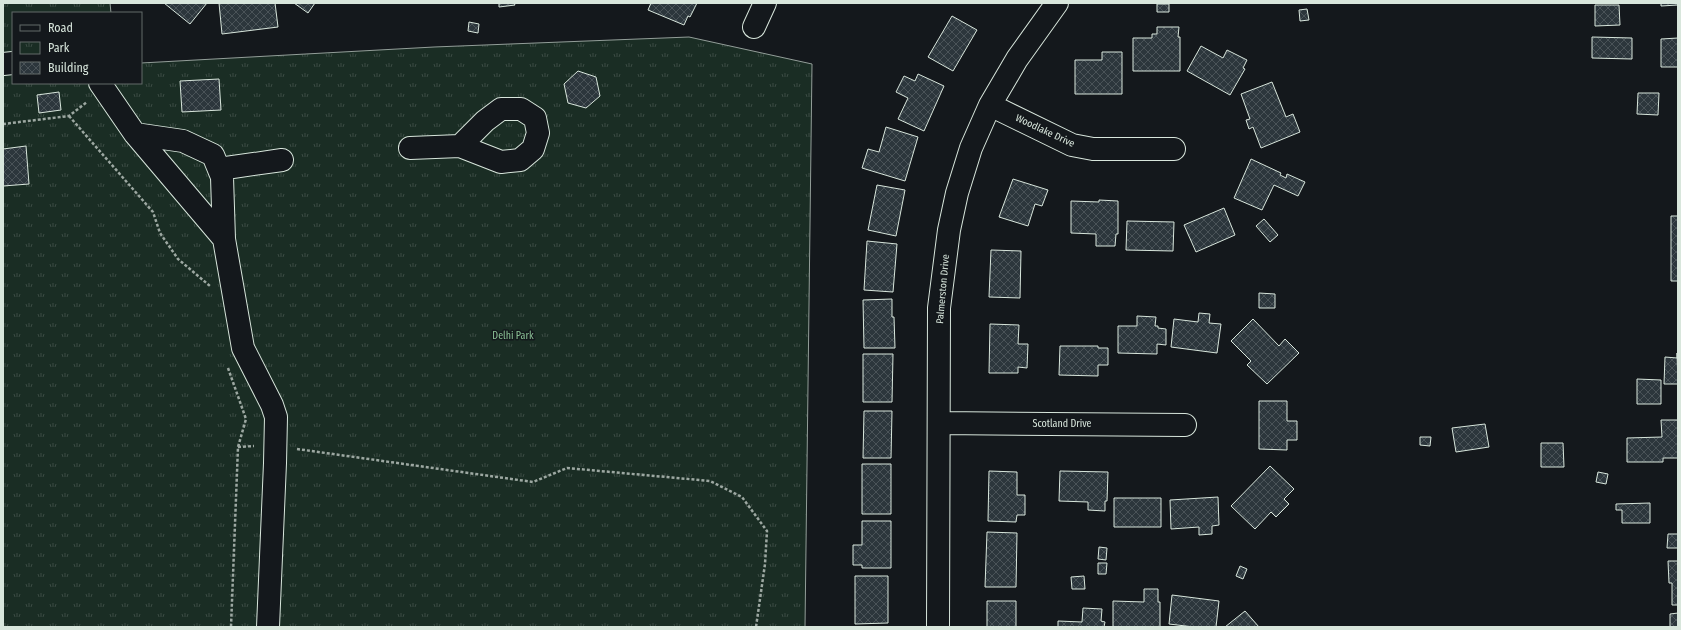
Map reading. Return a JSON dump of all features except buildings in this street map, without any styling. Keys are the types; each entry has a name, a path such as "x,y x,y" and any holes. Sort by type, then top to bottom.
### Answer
{"street":[{"path":"754,27 765,3"},
{"name":"Palmerston Drive","path":"938,627 940,308 949,230 957,193 972,148 990,105 1017,59 1057,3"},
{"path":"102,86 135,134 224,238"},
{"name":"Woodlake Drive","path":"990,105 1072,145 1093,150 1174,149"},
{"path":"135,134 183,141 213,155 222,177 224,238 243,348 272,404 276,417 268,627"},
{"path":"410,148 460,146"},
{"path":"219,169 282,160"},
{"name":"Scotland Drive","path":"939,423 1185,425"}],"path":[{"path":"3,124 69,116 102,86"},
{"path":"69,116 153,212 160,233 178,258 210,286 212,291"},
{"path":"227,365 246,419 238,446 231,627"},
{"path":"238,446 275,446 533,482 567,468 710,481 742,497 767,531 765,564 756,627"}],"green space":[{"name":"Delhi Park","path":"3,3 110,3 111,12 12,12 12,84 142,84 142,63 434,47 689,37 812,64 805,627 3,627"}]}
